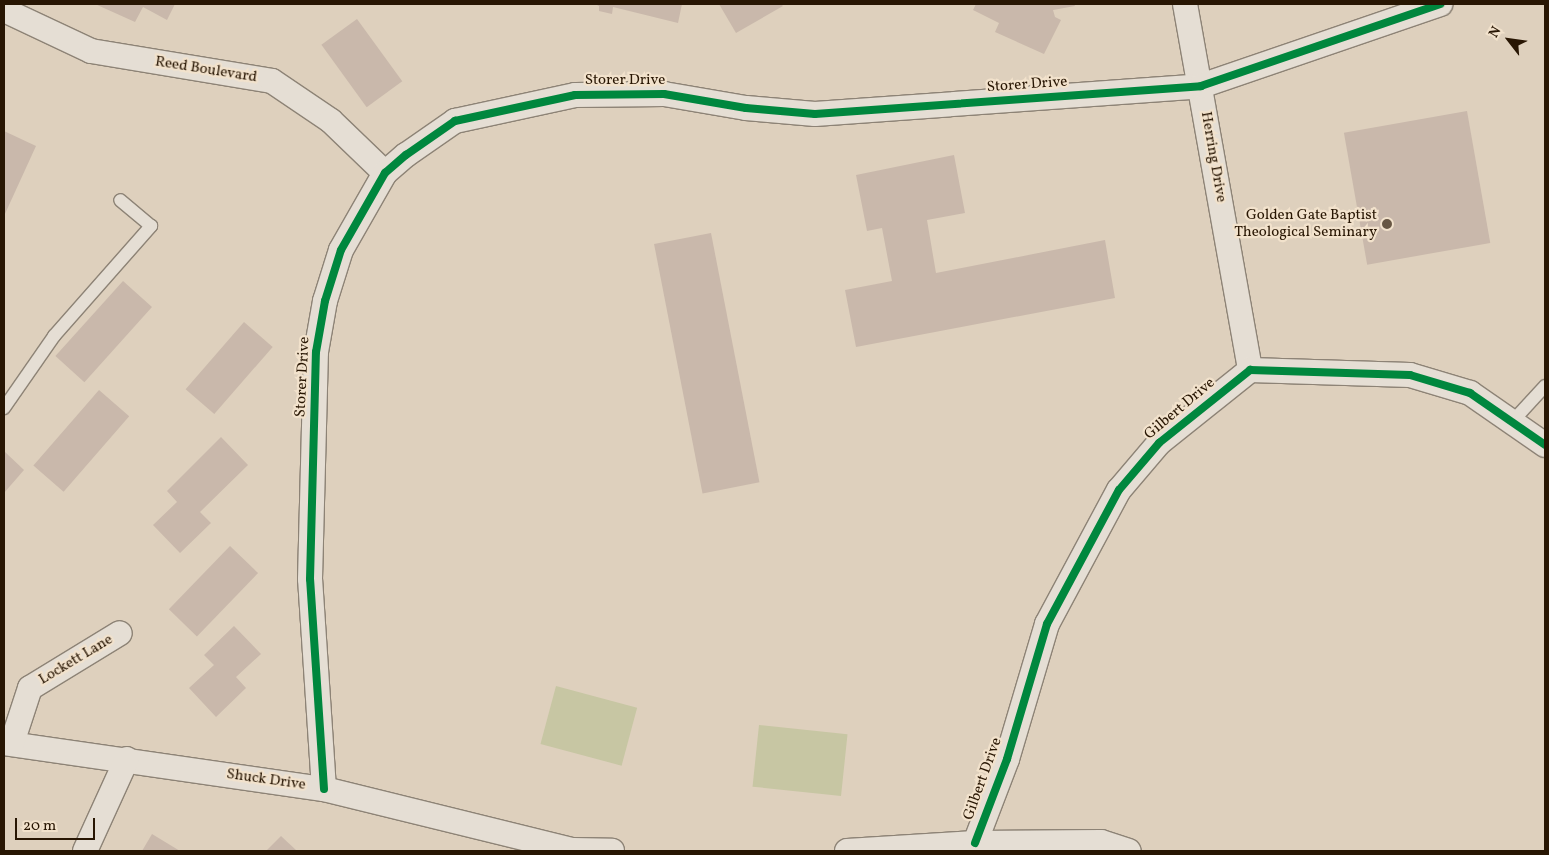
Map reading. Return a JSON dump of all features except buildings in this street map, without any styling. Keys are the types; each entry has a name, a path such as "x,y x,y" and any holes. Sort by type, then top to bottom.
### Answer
{"street":[{"name":"Herring Drive","path":"1185,4 1250,370"},
{"name":"Storer Drive","path":"324,788 310,579 316,352 325,300 341,250 385,173 455,121 575,95 664,94 746,108 815,114 1201,86 1440,4"},
{"name":"Reed Boulevard","path":"4,10 91,51 272,81 332,121 385,173"},
{"path":"1250,370 1410,375 1470,393 1545,444"},
{"name":"Gilbert Drive","path":"975,843 1007,759 1047,624 1119,490 1159,443 1250,370"},
{"name":"Lockett Lane","path":"8,743 30,688 120,633"},
{"name":"Shuck Drive","path":"8,743 127,758 324,788 573,851 612,851"},
{"path":"85,851 127,758"},
{"path":"847,851 975,843 1100,842 1130,851"}],"lane":[{"path":"4,408 54,336 151,226 120,200"},
{"path":"1512,422 1545,386"}],"green space":[{"path":"556,686 637,708 622,766 540,744"},
{"path":"759,725 848,734 841,796 753,787"}],"cycle path":[{"path":"324,789 310,579 316,352 325,301 341,250 385,173 406,155 455,121 575,95 664,94 746,108 815,114 1201,86 1440,4"},
{"path":"975,843 1007,759 1047,624 1119,490 1159,443 1250,370 1410,375 1470,393 1545,445"}],"place":[{"name":"Golden Gate Baptist Theological Seminary","path":"1387,224"}]}
